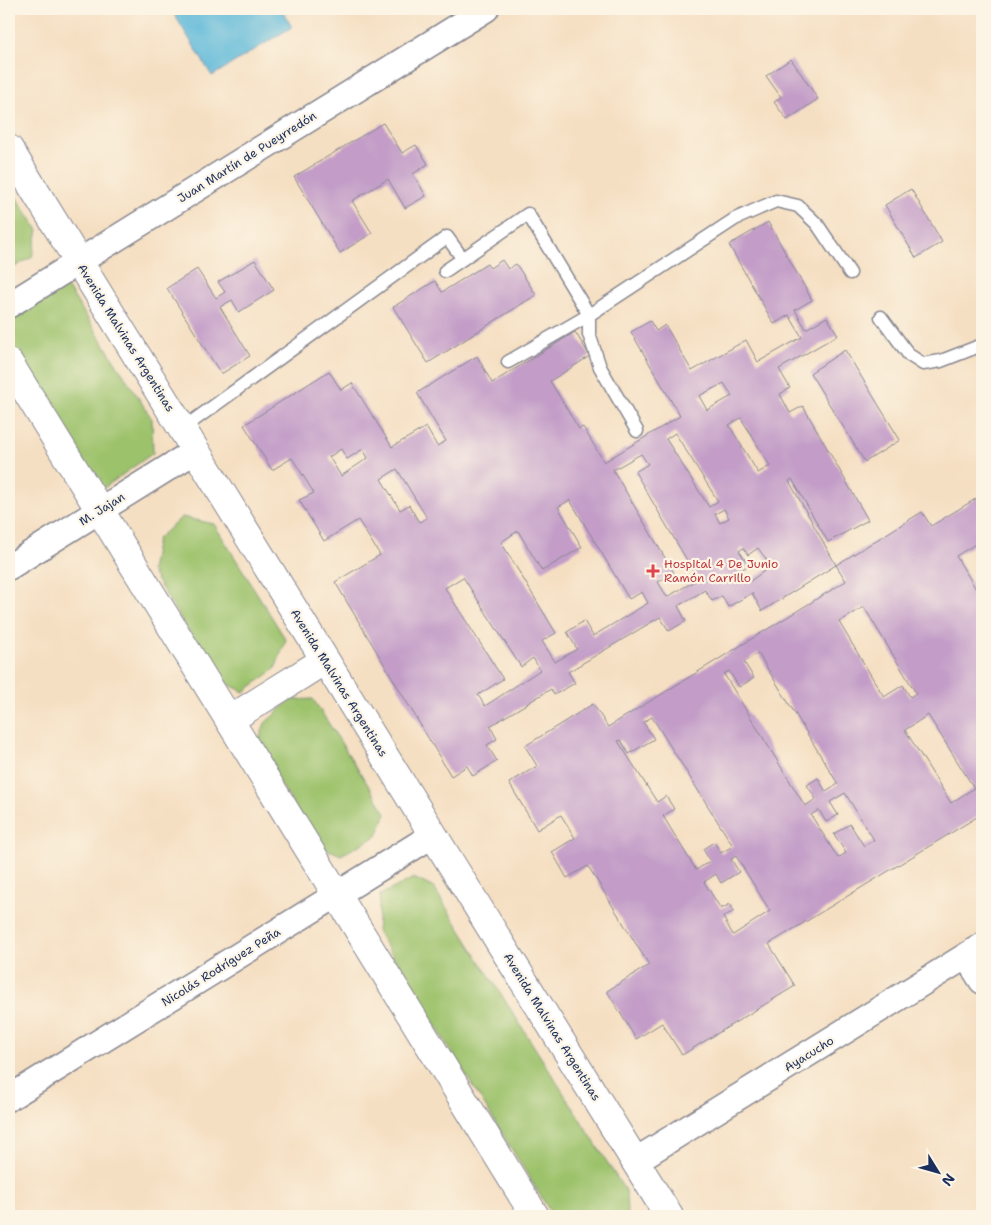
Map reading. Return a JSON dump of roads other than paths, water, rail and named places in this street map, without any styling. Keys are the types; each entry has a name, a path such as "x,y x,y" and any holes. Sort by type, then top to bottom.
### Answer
{"main road":[{"name":"Avenida Malvinas Argentinas","path":"9,150 635,1161 667,1216"},
{"path":"9,363 535,1216"},
{"path":"229,720 325,660"}],"street":[{"name":"Juan Martín de Pueyrredón","path":"9,305 486,9"},
{"name":"M. Jajan","path":"9,567 100,510 188,440"},
{"name":"Nicolás Rodríguez Peña","path":"9,1098 433,835"},
{"name":"Ayacucho","path":"635,1161 974,951"},
{"path":"974,951 982,981"}],"lane":[{"path":"508,362 589,315 735,218 776,202 798,206 817,224 850,272"},
{"path":"445,271 528,214 589,315 589,334 600,367 637,432"},
{"path":"188,440 447,237 463,260"},
{"path":"881,317 895,338 910,355 923,364 941,361 982,345"}],"water":[{"path":"171,9 281,9 292,27 212,76"}],"place":[{"name":"Hospital 4 De Junio Ramón Carrillo","path":"653,571"}]}
